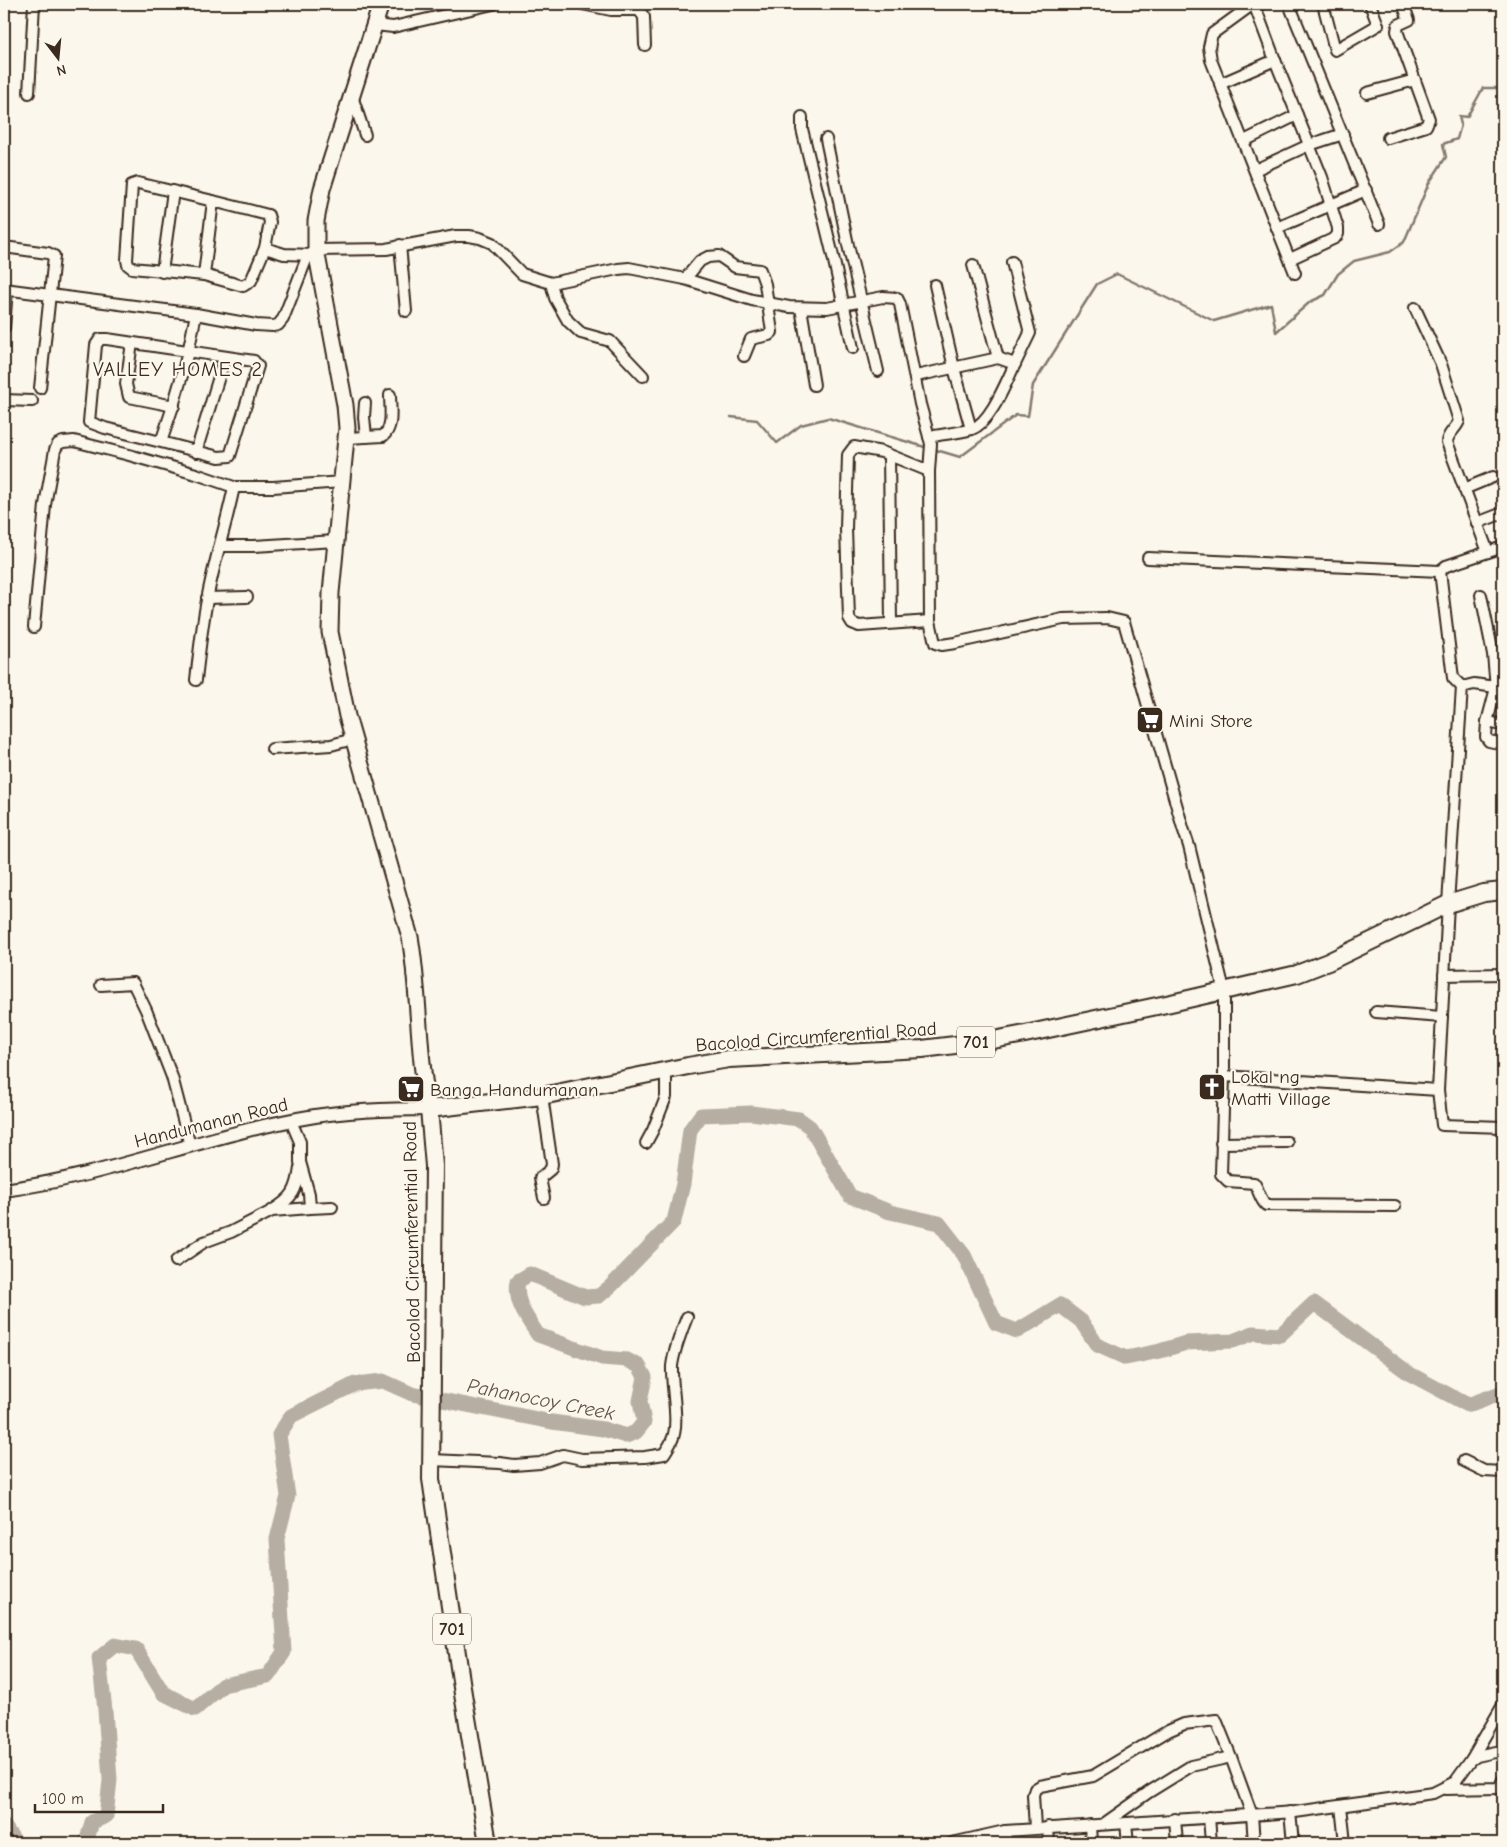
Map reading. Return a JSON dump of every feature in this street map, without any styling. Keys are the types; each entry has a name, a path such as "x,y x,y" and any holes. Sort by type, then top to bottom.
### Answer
{"main road":[{"path":"381,4 318,205 313,253 345,405 346,438 329,612 331,638 353,739 410,937 415,971 421,1055 429,1109"},
{"name":"Bacolod Circumferential Road","path":"488,1843 472,1752 431,1479 434,1166 429,1109 542,1096 729,1059 922,1049 988,1041 1172,1003 1297,974 1328,962 1448,904 1484,893 1503,891"}],"street":[{"path":"29,93 34,4"},
{"path":"375,25 393,27 493,4"},
{"path":"582,4 612,10 639,10 644,17 645,45"},
{"path":"1290,258 1337,236 1338,228 1322,176 1253,4 1212,34 1209,47 1210,60 1244,141 1290,258 1294,273"},
{"path":"1289,4 1379,224"},
{"path":"1323,4 1335,50 1378,25 1370,4"},
{"path":"1388,138 1426,126 1429,119 1397,31 1398,25 1409,20 1403,4"},
{"path":"1220,84 1275,60"},
{"path":"1367,93 1415,80"},
{"path":"352,96 365,135"},
{"path":"1244,141 1296,115"},
{"path":"802,117 802,129 853,348"},
{"path":"1254,170 1309,145 1343,134"},
{"path":"826,139 878,371"},
{"path":"138,183 213,201 268,215 270,222 265,248 248,284 243,286 204,275 162,272 132,268 128,265 132,185 138,183"},
{"path":"1277,228 1366,190"},
{"path":"162,272 173,191"},
{"path":"204,275 213,201"},
{"path":"265,248 284,254 386,249 456,236 480,238 492,243 522,274 551,283 629,268 685,279 752,300 800,308 827,308 892,297 898,300 916,376 920,404 930,440 930,621 935,643 942,645 1063,619 1107,618 1124,622 1189,846 1224,990 1221,1174 1228,1180 1254,1183 1266,1205 1394,1206"},
{"path":"400,245 406,311"},
{"path":"4,247 53,254 55,258 40,388"},
{"path":"4,328 5,289 196,314 256,325 278,325 283,320 313,253"},
{"path":"685,279 700,261 708,257 719,256 735,267 760,270 765,284 772,334 751,339 744,356"},
{"path":"930,440 971,429 982,423 990,412 1030,332 1012,262"},
{"path":"973,265 998,358"},
{"path":"551,283 555,298 568,321 581,332 610,341 643,376"},
{"path":"935,285 954,368 971,429"},
{"path":"800,308 814,385"},
{"path":"1415,308 1441,364 1459,421 1457,427 1448,436 1447,442 1488,552"},
{"path":"162,442 189,350 196,314"},
{"path":"100,339 132,343 254,361 258,366 230,456 219,457 196,452 89,422 96,345 100,339"},
{"path":"132,343 126,384 129,397 174,406"},
{"path":"196,452 225,357"},
{"path":"916,376 998,358 1015,364"},
{"path":"346,438 383,436 387,433 391,412 390,395"},
{"path":"4,400 32,401"},
{"path":"365,402 366,437"},
{"path":"34,627 45,505 54,450 58,444 74,441 129,454 196,474 234,488 342,482"},
{"path":"929,472 889,455 860,447 854,448 848,455 846,529 849,618 852,623 859,626 930,621"},
{"path":"889,455 891,623"},
{"path":"1464,489 1492,477"},
{"path":"196,680 199,643 207,598 234,488"},
{"path":"1477,523 1503,513"},
{"path":"221,546 336,541"},
{"path":"1148,558 1440,571 1446,566 1503,547"},
{"path":"1440,571 1454,678 1462,687 1438,1090 1442,1125 1503,1127"},
{"path":"1481,595 1498,654 1501,686 1486,722 1486,740 1503,744"},
{"path":"207,598 247,597"},
{"path":"1462,687 1474,684 1501,686"},
{"path":"1486,722 1503,725"},
{"path":"272,749 331,745 353,739"},
{"path":"1444,975 1503,974"},
{"path":"100,985 133,982 172,1077 190,1146"},
{"path":"1376,1012 1442,1017"},
{"path":"646,1143 666,1097 666,1070"},
{"path":"1224,1076 1438,1090"},
{"path":"542,1096 552,1164 551,1169 540,1178 544,1198"},
{"name":"Handumanan Road","path":"4,1190 66,1179 291,1121 337,1113 429,1109"},
{"path":"176,1262 204,1242 231,1232 272,1211 290,1197 297,1186 300,1162 300,1142 291,1121"},
{"path":"1221,1143 1287,1142"},
{"path":"300,1162 309,1194 310,1208"},
{"path":"272,1211 332,1207"},
{"path":"431,1460 514,1465 540,1463 563,1455 582,1459 598,1459 645,1457 664,1454 673,1439 675,1419 673,1363 676,1347 687,1317"},
{"path":"1464,1461 1484,1471 1503,1472"},
{"path":"952,1843 965,1842 1004,1831 1290,1812 1433,1793 1455,1782 1471,1760 1503,1705"},
{"path":"1035,1828 1033,1795 1035,1788 1093,1776 1184,1724 1216,1720 1252,1815 1254,1843"},
{"path":"1471,1760 1484,1754 1503,1753"},
{"path":"1104,1823 1191,1766 1231,1757"},
{"path":"1444,1789 1499,1788 1503,1780"},
{"path":"1340,1806 1345,1843"},
{"path":"1290,1812 1293,1843"},
{"path":"1209,1817 1211,1843"},
{"path":"1175,1819 1177,1843"},
{"path":"1126,1823 1128,1843"},
{"path":"1090,1825 1091,1843"},
{"path":"1048,1828 1049,1843"},
{"path":"1004,1831 1006,1843"}],"waterway":[{"path":"933,449 960,457 1016,415 1028,416 1033,385 1097,284 1117,274 1214,321 1271,304 1276,332 1310,302 1325,295 1338,274 1354,261 1390,252 1404,242 1429,183 1446,157 1443,144 1457,139 1461,125 1459,116 1467,117 1483,88 1503,88"},
{"path":"731,417 757,420 777,443 801,425 828,418 928,448"},
{"name":"Pahanocoy Creek","path":"86,1843 92,1822 106,1816 110,1780 99,1658 115,1645 136,1649 163,1693 195,1709 223,1685 268,1676 284,1652 277,1539 288,1496 279,1435 291,1416 355,1384 383,1381 412,1394 552,1422 603,1429 626,1436 636,1432 644,1422 640,1401 645,1377 639,1366 627,1360 602,1358 538,1335 520,1303 517,1289 518,1281 530,1274 585,1297 599,1296 611,1286 674,1221 683,1184 690,1130 701,1115 751,1113 799,1119 810,1127 850,1196 890,1212 939,1223 964,1255 996,1323 1017,1331 1060,1305 1081,1321 1097,1345 1126,1358 1186,1343 1233,1341 1253,1333 1280,1335 1314,1303 1410,1374 1468,1405 1503,1392"},
{"name":"Pahanocoy Creek","path":"4,1826 16,1843"}],"place":[{"name":"Mini Store","path":"1150,720"},
{"name":"Lokal ng Matti Village","path":"1212,1087"},
{"name":"Banga Handumanan","path":"411,1089"}],"district":[{"name":"VALLEY HOMES 2","path":"178,369"}]}
